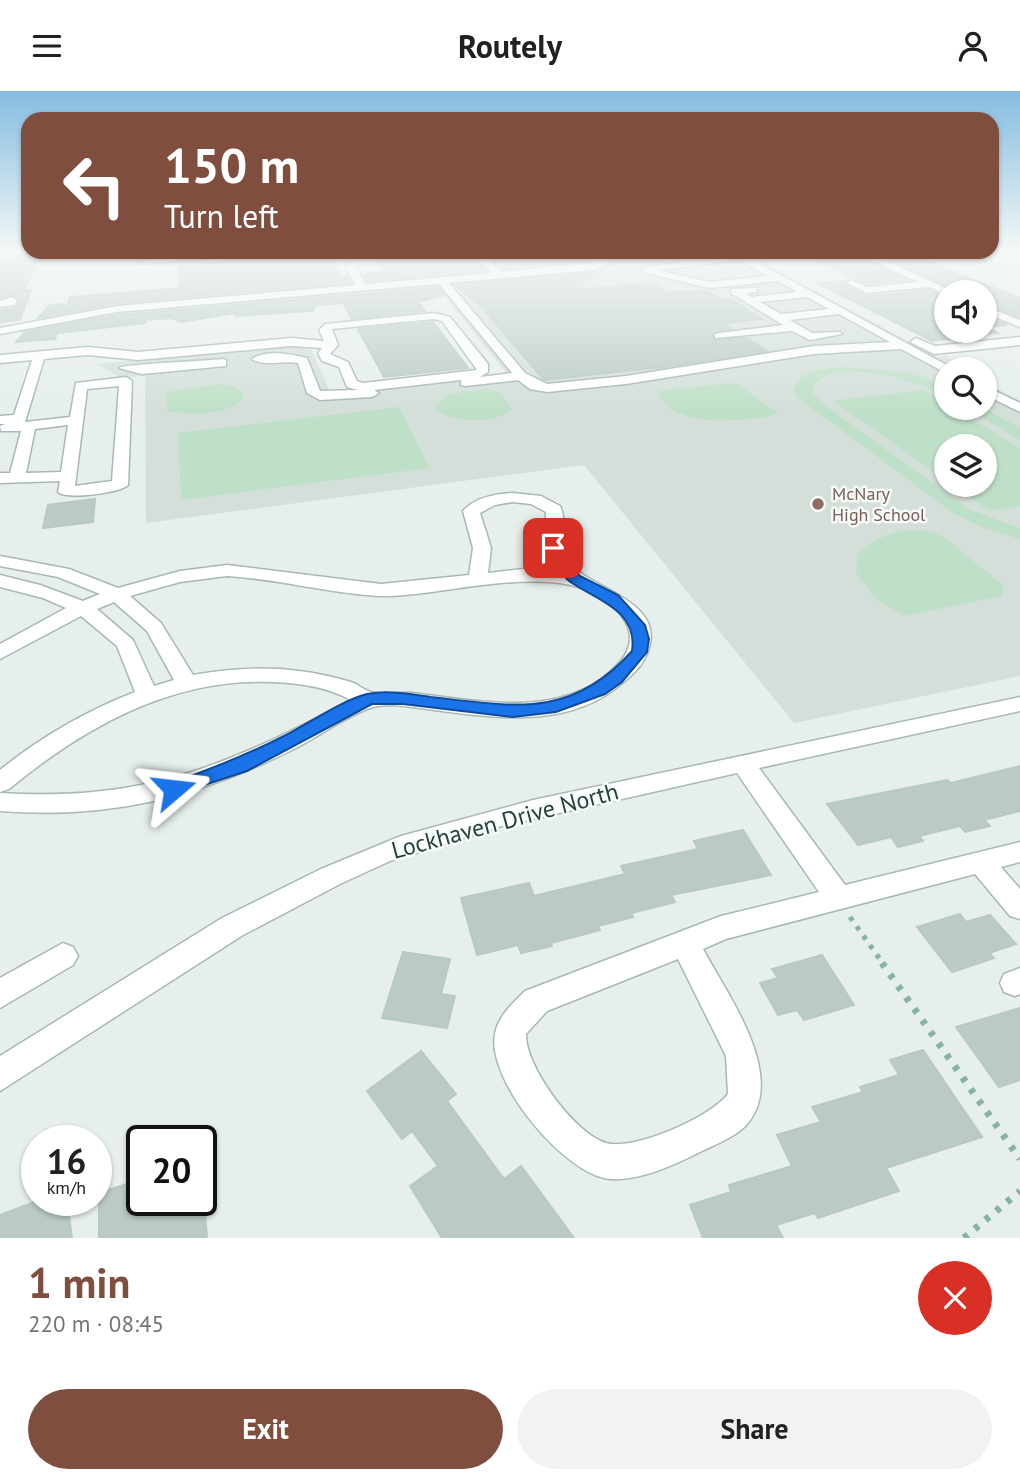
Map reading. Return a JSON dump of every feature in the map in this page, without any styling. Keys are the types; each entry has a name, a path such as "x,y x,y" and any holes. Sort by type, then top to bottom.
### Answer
{"street":[{"path":"0,331 117,309 184,304"},
{"path":"461,304 521,376 535,386 562,388 792,353 903,345"},
{"path":"755,304 810,337 875,325 903,345 934,362"},
{"path":"763,308 808,304"},
{"path":"827,304 857,320 934,350 1020,341"},
{"path":"777,317 840,311"},
{"path":"997,314 1020,324"},
{"path":"434,316 446,319 484,367 482,372 472,375 362,387 352,384 344,365 326,358 324,353 332,345 325,330 329,326 434,316"},
{"path":"719,335 857,320"},
{"path":"756,330 792,353"},
{"path":"0,359 88,351 138,356 291,342 332,345"},
{"path":"107,355 115,364 142,370 295,358 303,361 314,393 320,397 521,376"},
{"path":"17,478 22,423 39,356"},
{"path":"126,381 120,485 66,492 68,476 81,386 126,381"},
{"path":"997,396 1020,408"},
{"path":"0,421 22,423 76,420"},
{"path":"0,429 22,423"},
{"path":"0,478 68,476"},
{"path":"478,577 482,548 471,511 488,503 521,498 541,501 554,510 553,548 561,564 575,579"},
{"path":"0,561 30,565 83,579 119,596 145,615 159,630 172,650 186,682"},
{"path":"0,653 45,626 119,596 174,578 219,571 392,591 478,577 525,574 575,579 604,593 627,610 638,625 641,639 639,652 632,663 599,690 556,706 513,711 403,699 369,699 345,688 282,676 234,675 186,682 147,694 35,754 0,783"},
{"path":"0,580 62,596 124,640 147,694"},
{"path":"0,802 52,806 102,803 198,783 272,752 369,699"},
{"name":"Lockhaven Drive North","path":"0,1075 209,937 276,901 382,853 506,816 1020,704"},
{"path":"743,763 839,898"},
{"path":"685,943 742,1055 746,1079 745,1098 733,1114 652,1156 624,1162 598,1159 561,1127 519,1076 513,1059 510,1035 519,1018 536,1001 721,928 1020,852"},
{"path":"980,862 1020,908"},
{"path":"0,993 63,956"}],"path":[{"path":"839,898 1020,1159"},
{"path":"964,1238 1020,1191"}],"shaded area":[{"name":"McNary High School","path":"450,304 839,304 938,357 934,357 934,420 997,420 997,389 1020,401 1020,676 794,723 584,465 146,523 145,376 121,378 97,364 286,346 311,349 331,394 507,374"}],"green space":[{"path":"843,367 912,373 934,381 934,391 897,378 853,372 834,374 820,380 812,392 823,404 934,484 934,497 952,497 969,509 1020,528 1020,539 983,528 953,513 797,397 794,390 797,383 807,374"},
{"path":"219,384 233,386 244,395 242,401 216,412 167,411 166,392"},
{"path":"737,384 779,414 730,420 693,418 665,404 658,391"},
{"path":"488,389 500,393 512,409 495,418 475,421 455,418 437,411 436,405 448,394"},
{"path":"924,390 934,396 934,420 973,420 997,434 934,434 934,472 833,401"},
{"path":"399,407 430,468 181,500 178,433"},
{"path":"997,415 1020,428 1020,440 986,420 997,420"},
{"path":"997,434 1020,448 1020,506 990,511 970,497 997,497"},
{"path":"900,531 926,531 943,536 1004,586 1002,596 904,616 878,601 856,573 858,552 877,539"}],"building":[{"path":"17,304 26,304 20,320 0,322 0,310 15,308"},
{"path":"114,304 38,318 50,305"},
{"path":"249,304 336,304 317,305 312,311 236,316 235,313 181,322 171,318 145,320 145,323 57,333 55,339 16,342 25,332 117,315"},
{"path":"343,304 419,304 425,311 352,319"},
{"path":"478,304 737,304 762,319 723,323 732,329 714,331 713,340 746,338 767,351 672,366 544,380"},
{"path":"858,304 934,304 932,341"},
{"path":"997,304 1020,304 1020,317 997,308"},
{"path":"433,322 468,368 384,377 358,329"},
{"path":"95,499 93,522 43,528 48,505"},
{"path":"1020,766 1020,811 984,820 990,826 965,832 960,826 919,836 923,841 898,847 891,837 858,845 827,804 947,780 951,783"},
{"path":"743,830 771,875 671,895 675,902 631,913 633,917 598,926 600,930 551,943 552,946 521,953 518,945 477,955 461,898 529,883 534,896 625,874 621,866 698,849 694,841"},
{"path":"960,914 966,922 990,915 1016,944 989,953 994,958 952,972 917,927"},
{"path":"403,952 450,959 441,994 455,996 447,1028 382,1018"},
{"path":"822,955 854,1005 804,1020 797,1010 778,1015 760,983 778,978 772,969"},
{"path":"1020,1008 1020,1080 999,1087 956,1027"},
{"path":"923,1050 982,1137 886,1168 899,1191 818,1218 815,1213 776,1225 783,1238 703,1238 690,1205 731,1192 729,1185 792,1166 777,1135 821,1122 812,1107 863,1092 860,1087 899,1075 890,1060"},
{"path":"421,1051 456,1094 447,1101 504,1179 521,1166 574,1238 442,1238 410,1186 438,1166 412,1131 402,1139 367,1091"},
{"path":"126,1184 126,1216 205,1216 207,1238 99,1238 99,1216 112,1216 112,1189"},
{"path":"21,1207 21,1216 69,1216 72,1238 0,1238 0,1215"}],"place":[{"name":"McNary High School","path":"818,504"}],"route":[{"path":"174,789 198,783 272,752 369,699 403,699 513,711 556,706 599,690 616,679 639,652 641,639 638,625 627,610 613,598 596,587 575,579 561,564 553,548"}]}
